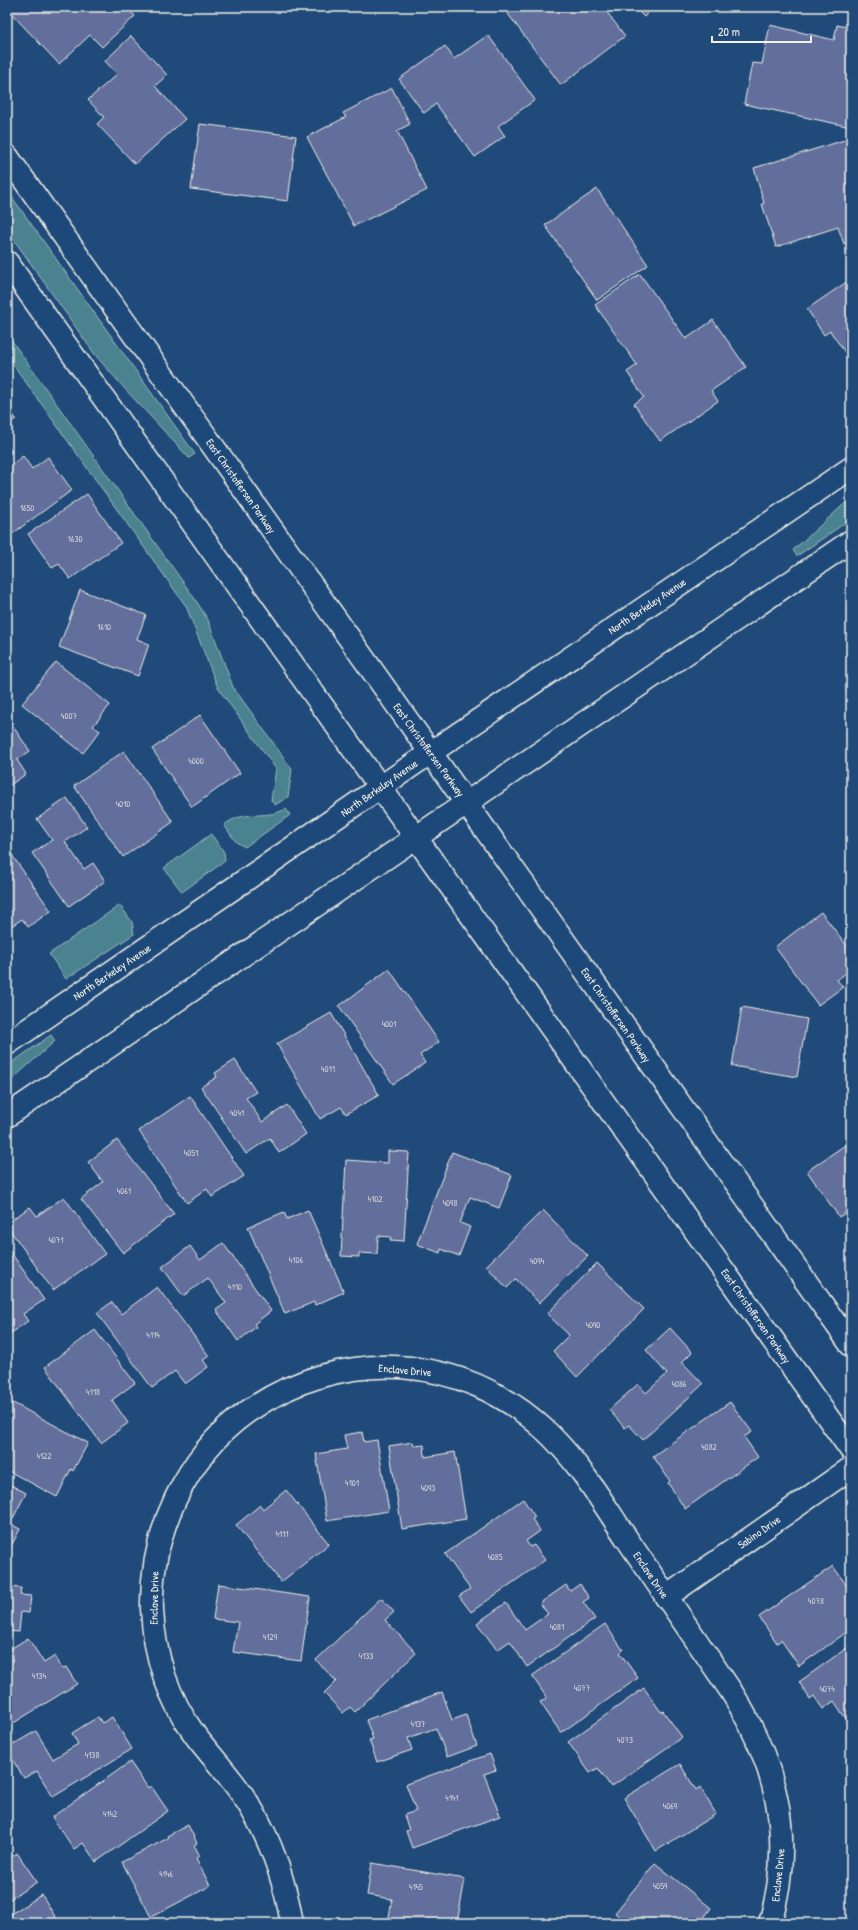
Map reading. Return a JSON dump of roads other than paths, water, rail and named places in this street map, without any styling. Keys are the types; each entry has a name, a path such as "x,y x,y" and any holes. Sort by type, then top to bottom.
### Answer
{"street":[{"name":"East Christoffersen Parkway","path":"7,156 851,1345"},
{"name":"East Christoffersen Parkway","path":"7,262 851,1450"},
{"name":"North Berkeley Avenue","path":"7,1044 430,752 851,468"},
{"path":"7,1116 851,542"},
{"name":"Enclave Drive","path":"292,1923 277,1864 266,1837 251,1808 235,1784 194,1734 179,1711 160,1663 155,1638 152,1585 161,1537 168,1515 178,1494 201,1457 215,1439 250,1410 288,1388 329,1374 352,1369 396,1366 444,1374 489,1390 529,1416 561,1447 586,1478 740,1704 767,1759 774,1782 781,1830 781,1853 777,1896 770,1923"},
{"name":"Sabino Drive","path":"666,1597 851,1468"}]}
